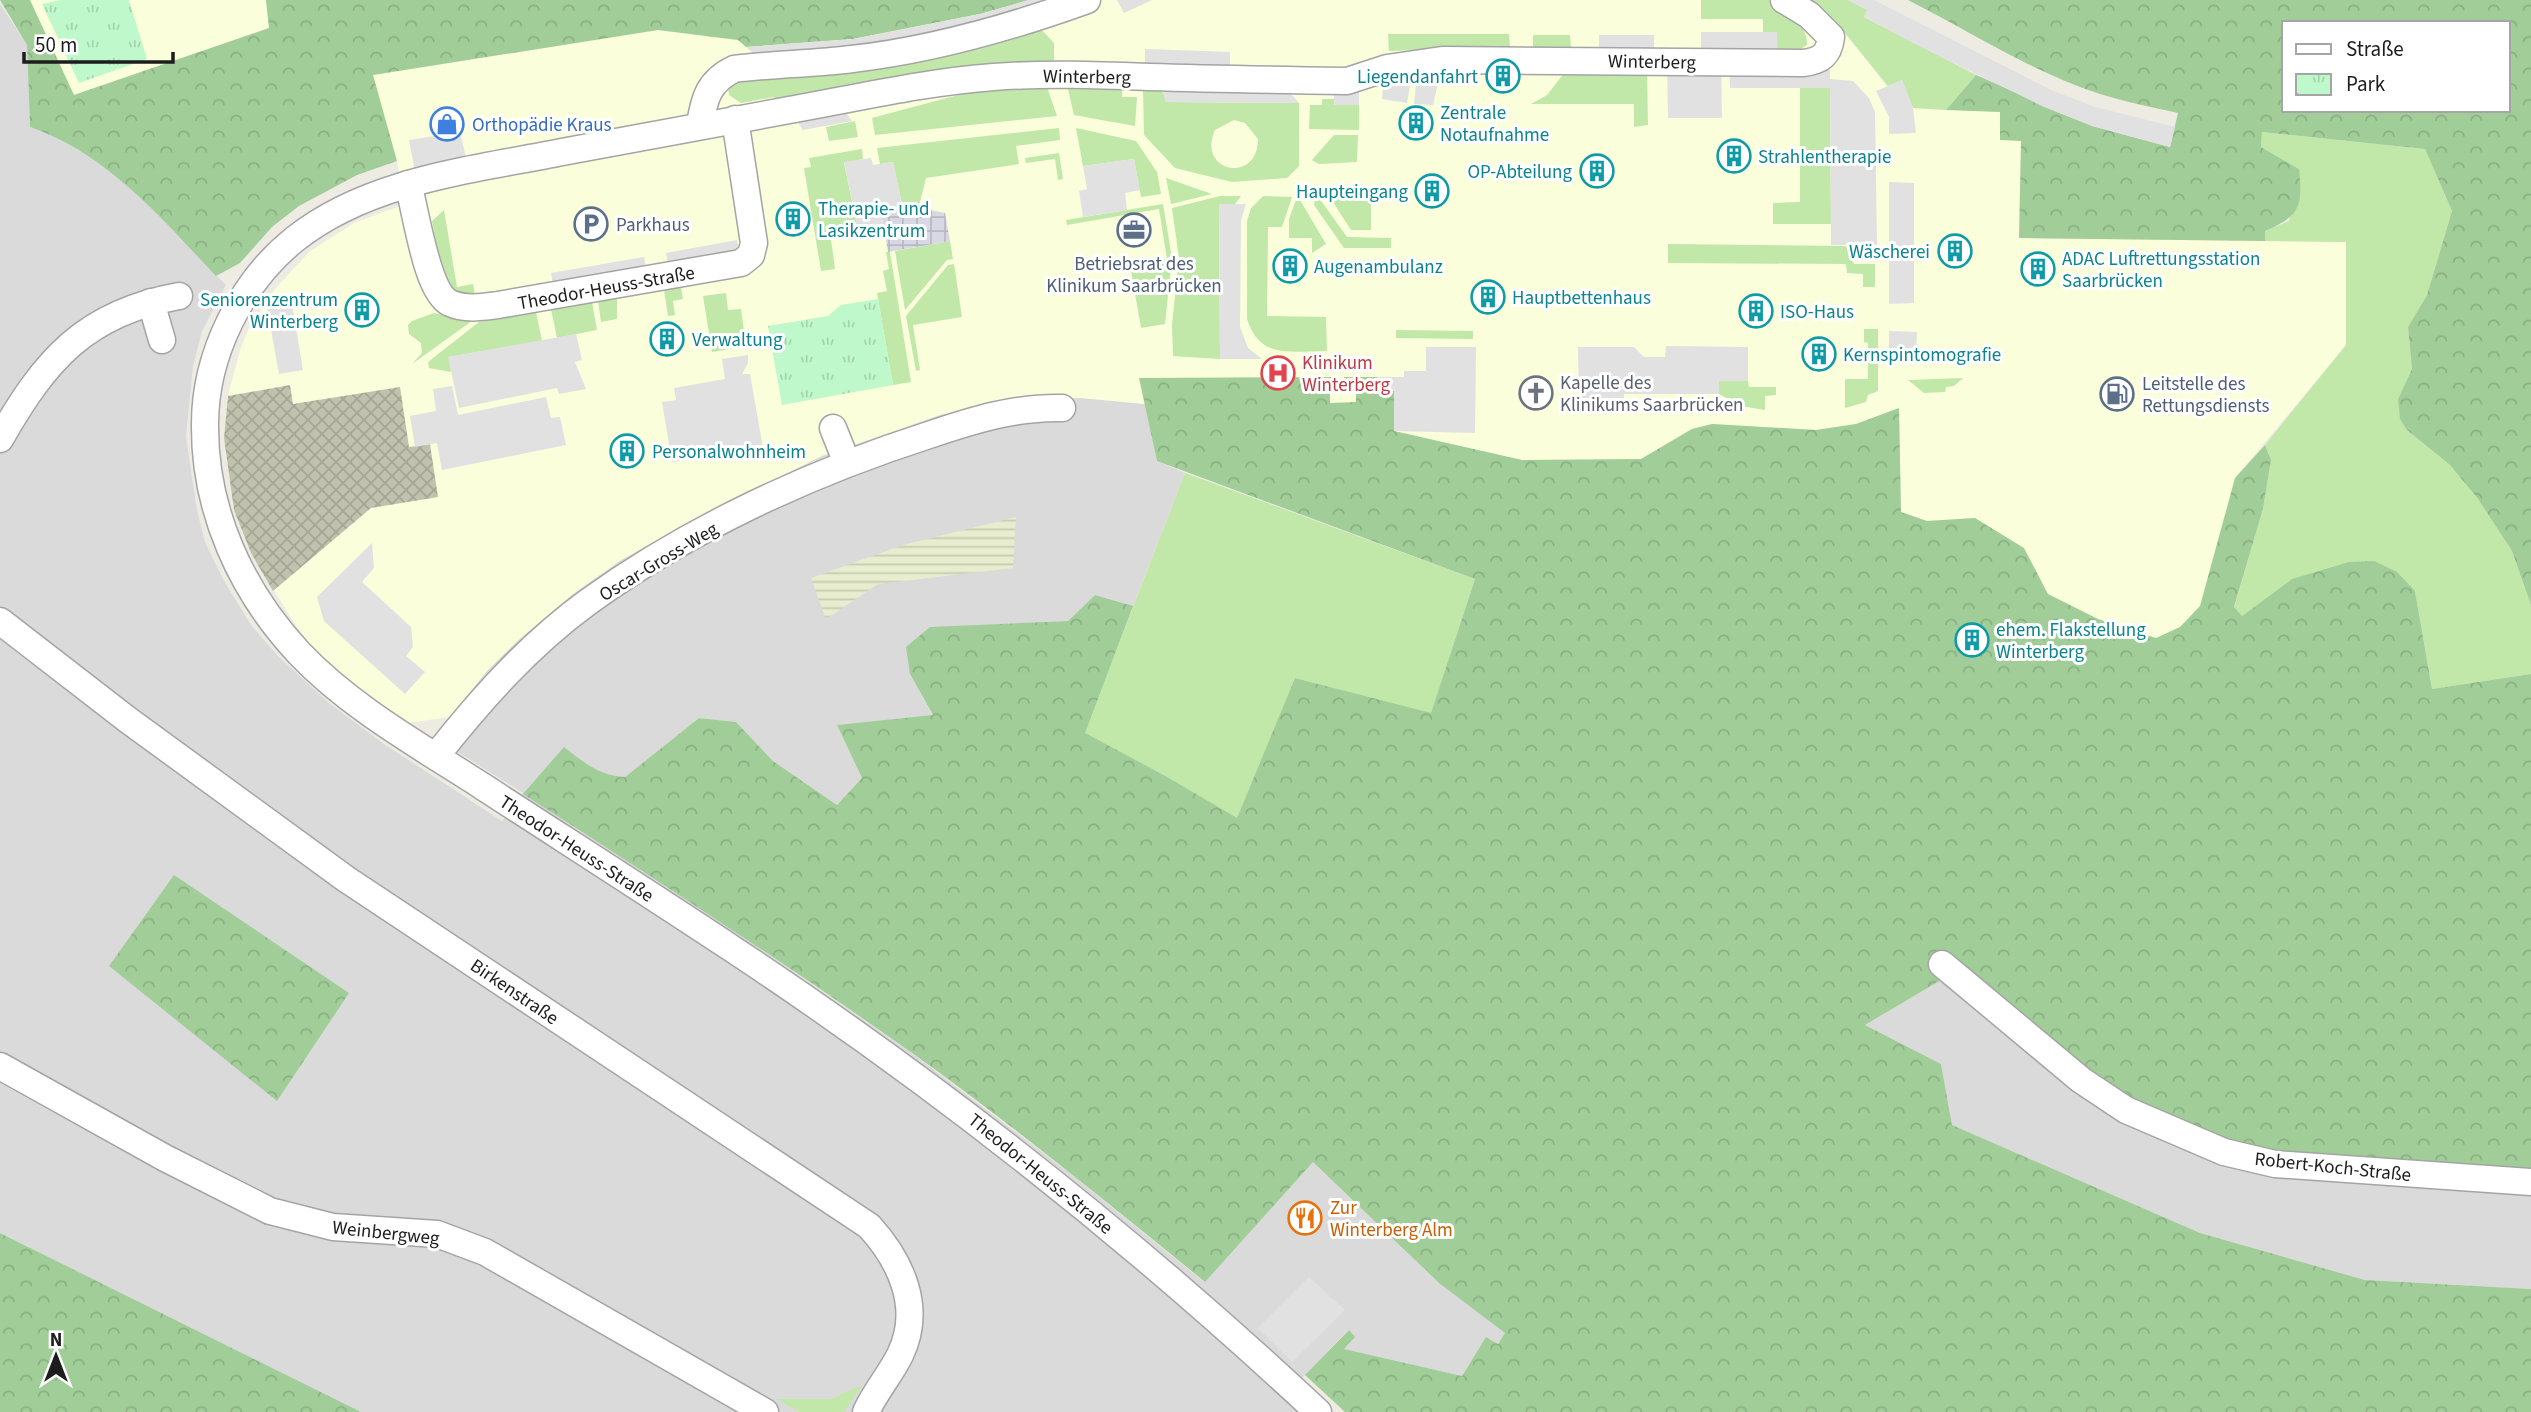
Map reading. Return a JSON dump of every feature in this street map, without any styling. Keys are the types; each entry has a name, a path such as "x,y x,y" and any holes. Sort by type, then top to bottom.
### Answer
{"street":[{"path":"701,125 710,87 718,77 734,69 854,59 906,50 1036,19 1087,0"},
{"name":"Winterberg","path":"701,125 999,76 1347,81 1387,68 1442,60 1814,62 1830,50 1831,37 1809,15 1784,0"},
{"name":"Theodor-Heuss-Straße","path":"408,184 438,294 457,305 478,308 741,264 751,255 754,243 734,119"},
{"name":"Theodor-Heuss-Straße","path":"701,125 408,184 319,223 298,237 268,266 240,302 218,352 205,408 204,436 208,473 225,536 242,572 272,622 312,666 339,690 436,757 793,989 915,1074 1168,1276 1318,1412"},
{"path":"0,439 39,375 67,346 107,319 151,302 179,296"},
{"path":"151,302 162,340"},
{"name":"Oscar-Gross-Weg","path":"436,757 500,680 586,603 635,570 695,536 848,463 997,414 1032,407 1062,408"},
{"path":"833,428 848,463"},
{"name":"Birkenstraße","path":"0,621 128,720 346,879 869,1226 888,1247 898,1265 906,1287 909,1309 901,1354 866,1412"},
{"name":"Robert-Koch-Straße","path":"1942,964 2081,1080 2126,1110 2224,1152 2275,1164 2531,1182"},
{"name":"Weinbergweg","path":"0,1066 165,1158 270,1211 332,1227 437,1234 485,1252 765,1412"}],"shaded area":[{"path":"30,0 266,0 269,28 73,95"},
{"name":"Klinikum Winterberg","path":"1029,0 1805,0 1841,28 1887,86 1913,108 2000,112 2021,141 2020,238 2346,242 2346,345 2235,478 2189,675 2088,641 1975,518 1927,521 1901,512 1899,408 1856,424 1816,430 1712,424 1692,429 1641,459 1522,460 1394,431 1145,404 1081,398 1026,399 989,404 940,415 822,456 621,560 573,594 516,642 486,672 450,717 407,723 348,681 304,639 251,553 234,510 224,438 228,396 240,350 249,328 275,289 309,252 354,223 408,203 373,75 658,30 739,40 980,14"},
{"path":"1029,0 1087,0 1036,19 767,66 746,47 853,39 980,14"},
{"path":"1117,0 1152,0 1124,13"},
{"path":"1848,0 1874,0 2051,90 2095,107 2175,127 2170,147 2092,126 2044,107 1907,40 1864,16 1867,10"},
{"path":"0,4 27,45 30,127 60,137 122,178 226,285 202,331 193,366 186,437 197,510 205,542 223,579 251,625 278,656 329,703 384,744 502,821 523,793 434,737 486,672 516,642 573,594 621,560 822,456 940,415 1026,399 1081,398 1145,404 1157,461 1185,473 1133,606 1095,595 1068,621 1021,624 910,674 933,716 837,725 862,778 837,805 773,761 736,722 699,718 625,777 611,776 590,767 524,794 694,903 913,1054 1071,1174 1204,1282 1313,1162 1439,1283 1506,1333 1498,1344 1486,1337 1462,1376 1343,1349 1348,1330 1285,1396 1301,1412 360,1412 0,1233"},
{"path":"1701,32 1777,32 1778,62 1830,50 1830,79 1853,81 1869,98 1875,112 1877,245 1831,245 1830,88 1730,88 1729,62 1721,63 1722,118 1668,118 1667,62 1701,62"},
{"path":"1599,35 1654,35 1654,61 1599,60"},
{"path":"1145,49 1230,52 1230,79 1279,80 1299,103 1166,102 1157,77 1145,77"},
{"path":"1902,80 1913,108 1916,133 1889,134 1889,117 1876,91"},
{"path":"1334,81 1359,85 1359,105 1334,105"},
{"path":"1438,83 1433,105 1414,104 1416,85"},
{"path":"1410,85 1407,103 1382,99 1383,86"},
{"path":"838,102 852,121 803,130 789,110"},
{"path":"460,132 469,171 417,182 409,140"},
{"path":"871,158 873,165 893,162 902,204 880,208 883,225 858,229 844,162"},
{"path":"1134,159 1140,190 1125,193 1127,210 1083,217 1079,191 1087,189 1083,166"},
{"path":"1889,182 1914,183 1914,303 1889,304"},
{"path":"902,204 945,213 950,241 888,252 880,208"},
{"path":"1219,204 1246,204 1241,220 1240,327 1248,348 1262,359 1220,359"},
{"path":"737,240 741,263 670,276 666,253"},
{"path":"644,257 648,280 555,296 551,273"},
{"path":"291,298 303,370 279,374 266,302"},
{"path":"1889,331 1917,332 1916,351 1889,351"},
{"path":"576,334 582,360 575,362 586,389 559,394 557,388 459,408 448,357"},
{"path":"1666,346 1748,347 1748,381 1719,381 1719,394 1624,394 1623,413 1579,414 1578,347 1634,347 1644,357 1665,357"},
{"path":"1426,347 1476,347 1475,433 1394,431 1394,391 1377,391 1377,377 1404,377 1404,371 1426,371"},
{"path":"748,355 748,363 742,374 750,374 763,448 672,462 662,402 676,400 674,388 725,379 722,359"},
{"path":"290,385 293,404 400,387 409,447 430,444 438,497 371,508 273,591 251,553 234,510 224,438 228,396"},
{"path":"452,386 458,415 546,397 551,418 560,417 566,445 442,470 437,443 415,447 410,416 436,411 433,389"},
{"path":"1016,517 1013,568 878,584 826,619 811,578 903,545"},
{"path":"372,543 374,568 362,582 411,627 413,647 406,656 425,672 405,694 324,621 317,597"},
{"path":"1961,967 2531,1174 2531,1289 2365,1280 2200,1233 1952,1125 1941,1064 1865,1025"},
{"path":"1309,1277 1345,1310 1292,1362 1258,1328"}],"green space":[{"path":"0,0 30,0 74,95 269,28 266,0 1029,0 980,14 853,39 746,47 738,40 658,30 373,75 397,161 357,175 299,206 272,227 240,263 216,276 153,210 108,170 84,153 30,127 27,45"},
{"path":"60,0 129,0 147,59 79,83 42,4"},
{"path":"1701,0 1769,0 1795,17 1804,31 1807,45 1796,52 1777,52 1777,32 1763,32 1763,19 1701,19"},
{"path":"1805,0 1848,0 1867,10 1864,17 1976,75 1946,110 1913,108 1902,80 1888,86 1841,28"},
{"path":"1908,0 2531,0 2531,605 2512,551 2478,499 2450,465 2407,430 2400,419 2398,399 2412,369 2408,327 2427,295 2452,211 2425,149 2262,132 2261,147 2299,169 2300,182 2297,208 2286,220 2265,231 2265,241 2019,238 2021,141 2000,140 2000,112 1946,110 1976,75 2092,126 2170,147 2178,113 2100,94 2026,63"},
{"path":"1040,28 1054,43 1054,65 775,101 774,97 741,103 729,95 728,88 733,80"},
{"path":"1388,34 1509,34 1510,47 1389,51"},
{"path":"1533,35 1570,35 1571,48 1533,47"},
{"path":"1647,70 1648,125 1634,127 1634,104 1531,104 1547,95 1565,72"},
{"path":"1046,84 1057,116 875,135 872,118 973,91"},
{"path":"1800,88 1830,88 1831,224 1773,224 1773,203 1800,202"},
{"path":"1068,89 1122,90 1122,97 1137,97 1135,126 1074,115"},
{"path":"1143,90 1162,91 1167,102 1299,103 1299,166 1287,178 1232,182 1175,168 1144,135","holes":["1234,120 1245,123 1258,139 1255,154 1249,163 1229,168 1214,156 1211,144 1215,130"]},
{"path":"1322,99 1334,99 1334,105 1359,105 1359,130 1309,129 1310,105 1322,105"},
{"path":"855,121 858,137 829,141 826,127"},
{"path":"1059,128 1060,140 1016,146 1019,164 926,178 919,206 902,204 893,162 880,164 877,148"},
{"path":"1076,128 1136,141 1157,172 1161,194 1141,197 1134,159 1083,166"},
{"path":"2262,132 2425,149 2452,211 2427,295 2408,327 2412,369 2398,399 2407,430 2450,465 2478,499 2512,551 2531,605 2531,674 2432,689 2415,591 2292,579 2242,616 2234,608 2263,509 2271,460 2265,445 2346,345 2346,242 2265,241 2265,231 2289,221 2299,169 2261,147"},
{"path":"1334,135 1358,135 1357,162 1319,164 1312,160"},
{"path":"862,149 863,159 844,163 858,229 876,226 877,231 831,239 835,269 821,271 804,168 811,167 809,158"},
{"path":"1059,153 1063,179 1058,180 1055,159 1026,163 1025,158"},
{"path":"1166,178 1212,194 1171,204"},
{"path":"1220,196 1241,196 1235,204 1219,205 1220,359 1173,356 1172,325 1179,258 1172,208"},
{"path":"1263,196 1292,197 1282,227 1268,227 1267,316 1326,317 1327,351 1289,352 1269,347 1260,341 1247,319 1247,221 1251,208"},
{"path":"1319,198 1347,237 1391,238 1391,248 1344,248 1314,205 1315,199"},
{"path":"1331,199 1371,200 1371,230 1351,230"},
{"path":"1296,200 1300,200 1326,244 1312,253 1312,238 1289,238 1289,219"},
{"path":"1163,204 1172,258 1165,324 1141,328 1130,265 1167,259 1159,209 1067,225 1066,220"},
{"path":"444,210 457,287 473,284 476,301 454,291 442,271 432,221"},
{"path":"950,241 953,259 947,260 905,310 895,251"},
{"path":"1668,244 1846,246 1854,264 1875,264 1875,287 1863,287 1863,274 1847,273 1846,264 1668,263"},
{"path":"886,252 890,252 911,382 893,385 877,293 887,291 883,271 889,269"},
{"path":"954,264 962,317 913,325 920,370 916,371 906,316 948,265"},
{"path":"681,287 683,299 673,301 675,315 668,316 664,290"},
{"path":"726,293 728,310 741,309 746,346 712,352 703,296"},
{"path":"617,298 617,319 601,322 598,301"},
{"path":"878,299 893,385 782,405 768,326 828,316 841,305"},
{"path":"592,302 597,330 557,338 551,309"},
{"path":"536,312 542,341 449,357 451,372 429,368 428,362 479,322"},
{"path":"434,313 472,321 412,364 422,353 421,343 409,334 408,325"},
{"path":"1864,329 1878,329 1878,391 1868,395 1866,402 1845,408 1845,379 1868,379 1868,343 1864,342"},
{"path":"1396,330 1473,331 1473,339 1396,338"},
{"path":"1338,377 1338,390 1330,390 1330,403 1356,402 1356,390 1344,390 1344,377 1377,377 1377,391 1394,391 1394,431 1522,460 1641,459 1692,429 1712,424 1816,430 1856,424 1899,408 1901,512 1927,521 1975,518 2024,548 2048,594 2098,619 2156,638 2180,627 2200,606 2235,478 2265,445 2271,460 2263,509 2234,607 2242,616 2292,579 2349,562 2374,561 2397,572 2415,591 2432,689 2531,674 2531,1174 2278,1154 2226,1143 2160,1117 2093,1079 1961,968 1865,1025 1941,1064 1952,1125 2200,1233 2365,1280 2531,1289 2531,1412 1345,1412 1305,1375 1349,1330 1355,1337 1344,1349 1462,1376 1486,1337 1498,1344 1505,1333 1439,1283 1313,1162 1205,1282 950,1080 719,921 523,794 564,747 600,771 625,777 699,718 736,722 773,761 837,805 862,778 837,725 933,715 910,674 906,647 930,627 1068,621 1095,595 1133,606 1085,733 1237,818 1295,678 1431,713 1475,579 1157,461 1139,378"},
{"path":"1963,378 1954,386 1946,387 1945,392 1924,393 1908,380"},
{"path":"1719,381 1748,381 1749,387 1776,387 1776,395 1765,396 1765,410 1741,406 1719,394"},
{"path":"1185,473 1475,579 1431,714 1295,678 1237,819 1162,774 1084,733"},
{"path":"174,875 349,993 277,1101 109,966"},
{"path":"0,1233 357,1410 360,1412 0,1412"},
{"path":"862,1385 844,1412 800,1412 776,1399 831,1399"}],"place":[{"name":"Liegendanfahrt","path":"1503,76"},
{"name":"Zentrale Notaufnahme","path":"1416,123"},
{"name":"Orthopädie Kraus","path":"447,124"},
{"name":"Strahlentherapie","path":"1734,156"},
{"name":"OP-Abteilung","path":"1597,171"},
{"name":"Haupteingang","path":"1432,191"},
{"name":"Therapie- und Lasikzentrum","path":"793,219"},
{"name":"Parkhaus","path":"591,224"},
{"name":"Betriebsrat des Klinikum Saarbrücken","path":"1134,230"},
{"name":"Wäscherei","path":"1955,251"},
{"name":"Augenambulanz","path":"1290,266"},
{"name":"ADAC Luftrettungsstation Saarbrücken","path":"2038,269"},
{"name":"Hauptbettenhaus","path":"1488,297"},
{"name":"Seniorenzentrum Winterberg","path":"362,310"},
{"name":"ISO-Haus","path":"1756,311"},
{"name":"Verwaltung","path":"667,339"},
{"name":"Kernspintomografie","path":"1819,354"},
{"name":"Klinikum Winterberg","path":"1278,373"},
{"name":"Kapelle des Klinikums Saarbrücken","path":"1536,393"},
{"name":"Leitstelle des Rettungsdiensts","path":"2117,394"},
{"name":"Personalwohnheim","path":"627,451"},
{"name":"ehem. Flakstellung Winterberg","path":"1972,640"},
{"name":"Zur Winterberg Alm","path":"1305,1218"}]}
